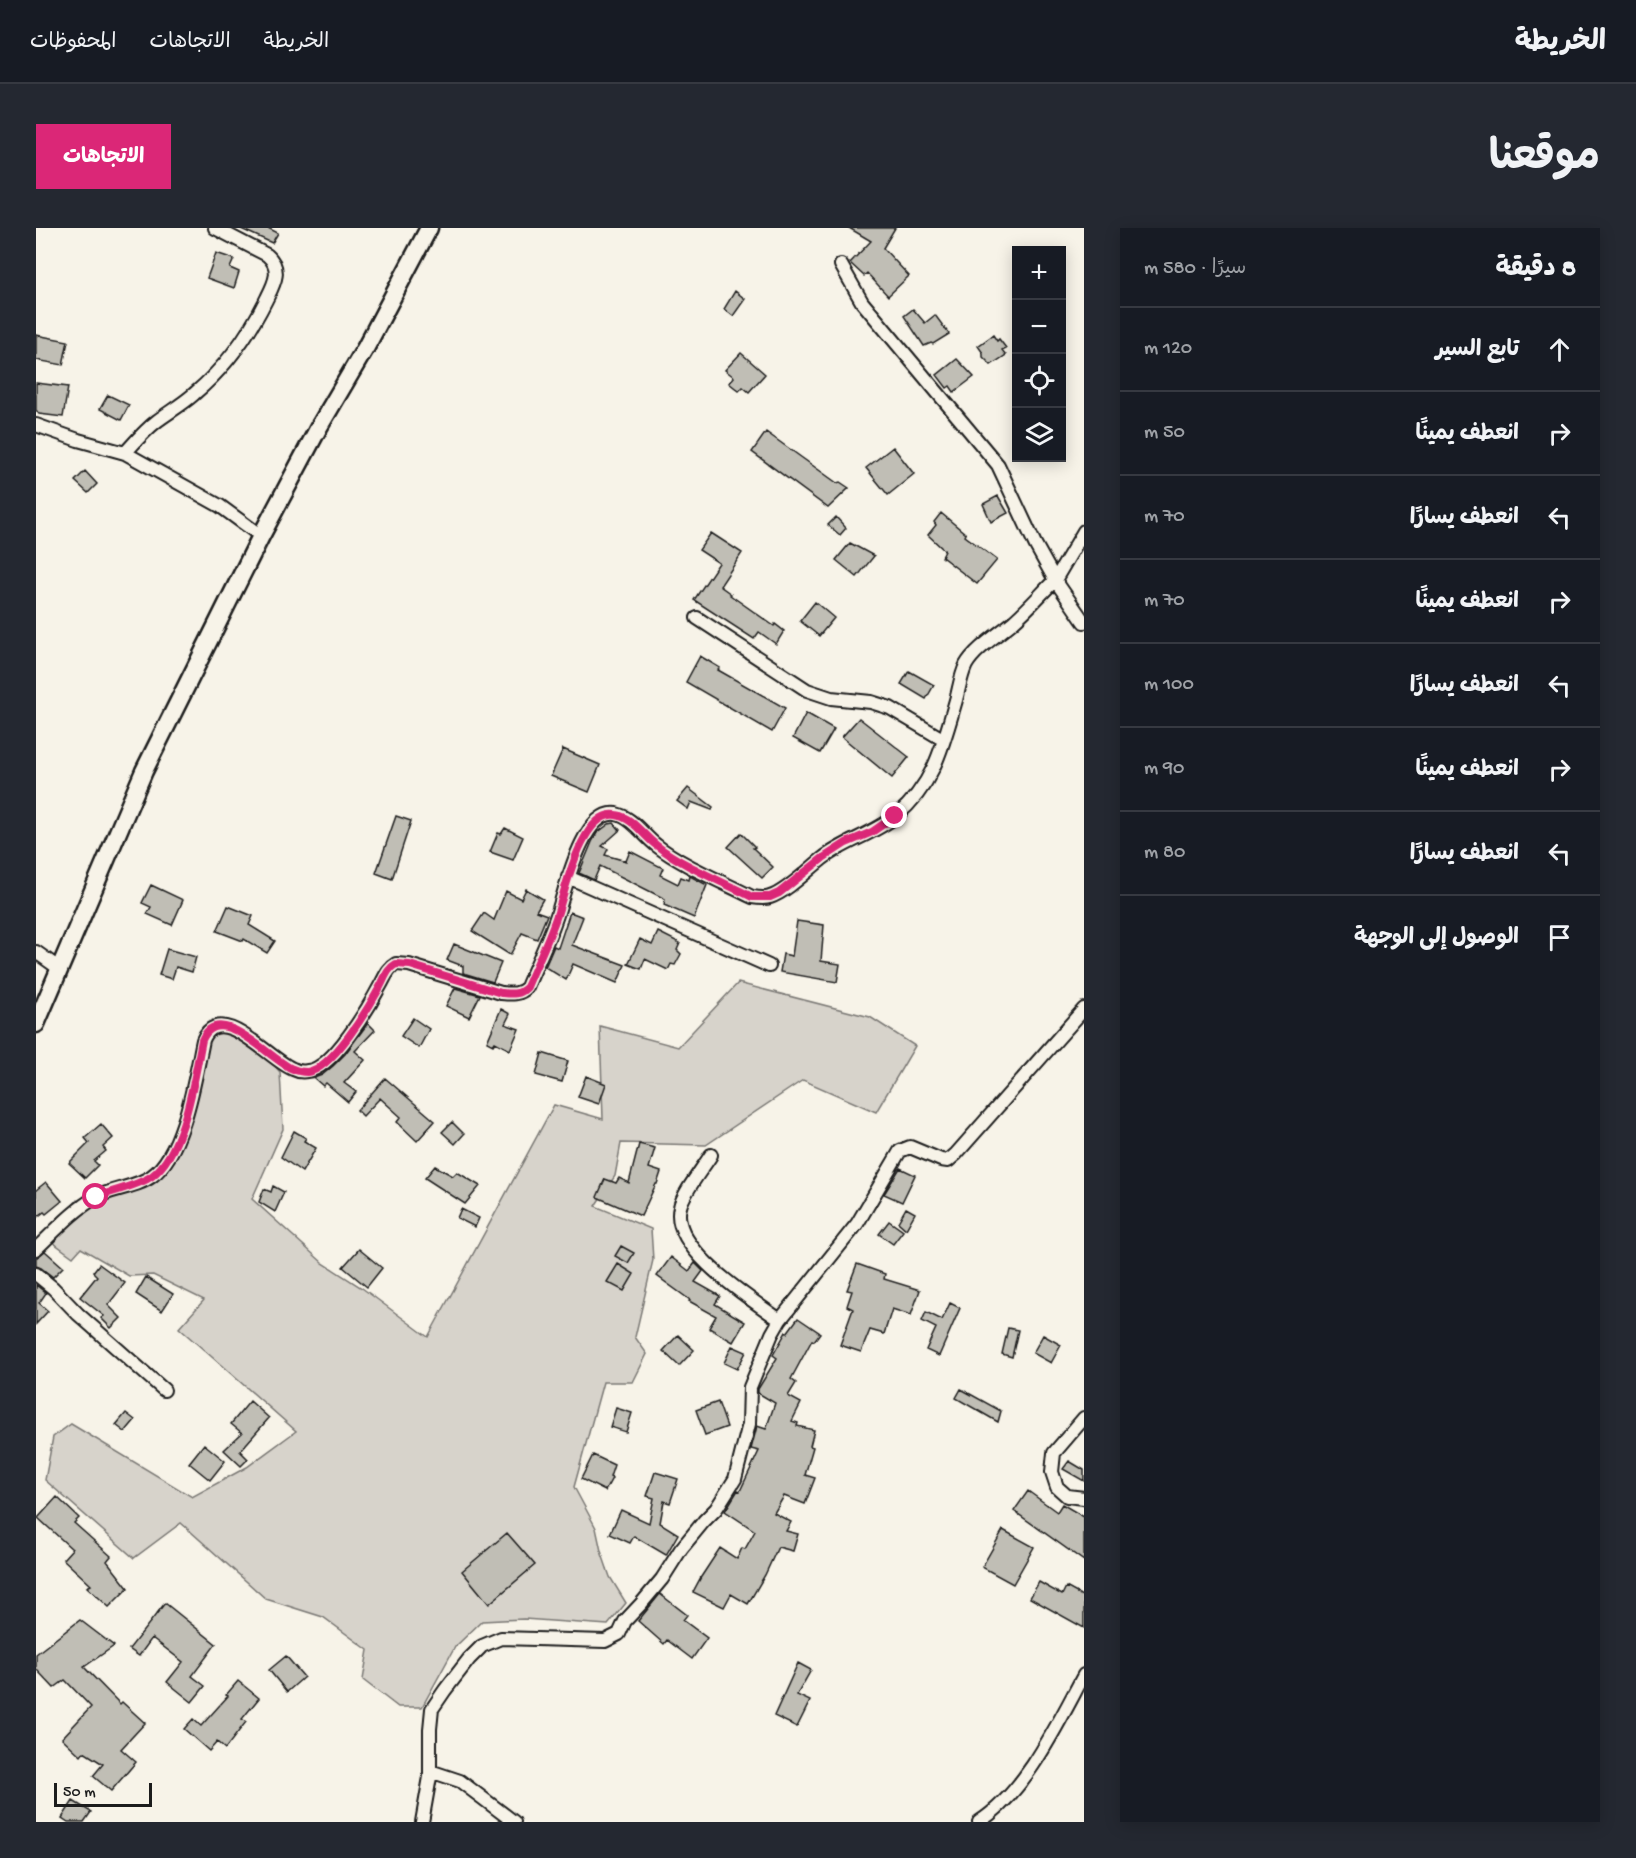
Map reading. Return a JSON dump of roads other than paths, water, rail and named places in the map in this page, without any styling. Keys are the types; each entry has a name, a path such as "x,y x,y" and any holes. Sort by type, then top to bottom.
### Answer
{"street":[{"path":"125,453 155,422 192,396 231,357 257,317 274,283 276,271 274,262 267,255 215,228"},
{"path":"36,1024 144,771 261,536 429,228"},
{"path":"841,265 862,302 998,465 1035,544 1055,580 1084,622"},
{"path":"36,425 125,453 220,506 261,536"},
{"path":"36,1249 64,1222 96,1197 150,1178 165,1164 174,1149 190,1099 202,1040 206,1031 215,1026 224,1026 234,1030 266,1049 292,1069 308,1072 319,1068 337,1052 388,971 396,964 410,965 501,993 522,992 527,987 557,914 580,846 595,824 609,815 616,814 624,817 656,846 752,897 770,897 846,843 872,832 915,798 928,781 944,740 967,665 980,649 1014,621 1055,580 1084,531"},
{"path":"697,618 807,690 831,698 871,702 890,708 944,740"},
{"path":"568,877 769,966"},
{"path":"36,952 60,969"},
{"path":"423,1822 430,1771 432,1709 463,1667 482,1646 501,1638 605,1641 619,1634 625,1621 662,1580 681,1549 716,1509 735,1479 749,1424 750,1387 772,1334 780,1320 857,1224 900,1151 910,1147 948,1161 1084,1009"},
{"path":"711,1155 680,1204 678,1216 682,1232 706,1263 726,1281 780,1320"},
{"path":"36,1274 164,1390"},
{"path":"1084,1418 1054,1453 1052,1472 1058,1487 1067,1496 1084,1498"},
{"path":"980,1822 1001,1806 1029,1768 1084,1675"},
{"path":"430,1771 460,1781 514,1822"}]}
